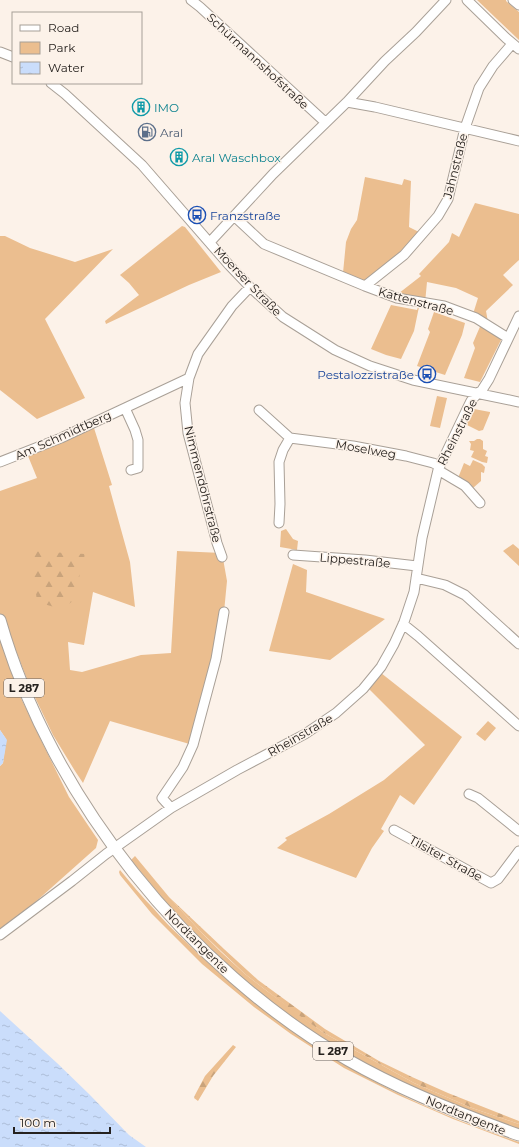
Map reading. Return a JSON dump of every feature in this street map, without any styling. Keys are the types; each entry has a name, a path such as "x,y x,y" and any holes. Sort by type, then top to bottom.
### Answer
{"main road":[{"name":"Nordtangente","path":"0,620 24,689 54,753 78,794 114,847 146,887 206,954 280,1016 343,1057 402,1088 457,1112 519,1136"}],"street":[{"name":"Schürmannshofstraße","path":"191,0 325,122"},
{"path":"210,242 273,174 385,61 416,32 446,0"},
{"path":"467,0 516,46"},
{"path":"513,0 519,5"},
{"name":"Jahnstraße","path":"365,286 404,255 438,216 448,199 465,128 479,88 493,66 516,46"},
{"name":"Moerser Straße","path":"52,84 142,165 229,265 250,287 283,317 335,350 370,366 413,380 519,402"},
{"path":"346,102 375,107 519,141"},
{"path":"234,216 264,244 365,286"},
{"name":"Kattenstraße","path":"365,286 397,298 444,306 476,318 508,338"},
{"name":"Nimmendohrstraße","path":"222,557 188,433 185,403 189,378 198,354 232,306 250,287"},
{"path":"477,394 482,390 489,379 519,316"},
{"name":"Am Schmidtberg","path":"0,462 62,438 189,378"},
{"name":"Rheinstraße","path":"114,847 171,808 237,770 305,734 336,713 363,689 381,667 403,624 414,592 423,534 439,468 471,401 477,394"},
{"name":"Am Schmidtberg","path":"125,408 138,440 138,468 131,470"},
{"path":"259,410 290,438 283,450 279,462 279,523"},
{"name":"Moselweg","path":"290,438 358,447 406,456 433,463 439,468"},
{"name":"Rheinstraße","path":"439,468 465,486 480,503"},
{"name":"Lippestraße","path":"293,555 365,560 417,566"},
{"path":"416,578 445,585 465,595 519,644"},
{"path":"171,808 162,798 183,767 193,745 216,659 224,612"},
{"path":"403,624 519,726"},
{"path":"469,794 478,798 519,831"},
{"name":"Tilsiter Straße","path":"394,830 491,883 498,879 519,851"},
{"path":"0,935 66,886 114,847"}],"green space":[{"path":"477,0 506,0 519,12 519,40"},
{"path":"365,177 402,185 404,179 411,181 409,227 423,234 368,284 343,273 346,242 351,229 357,220"},
{"path":"475,203 519,214 519,260 503,275 513,285 486,311 488,322 473,314 478,298 456,288 427,282 425,303 394,297 421,276 419,274 449,242 452,233 459,237"},
{"path":"182,226 185,227 221,272 189,285 106,324 105,321 139,295 120,275"},
{"path":"0,236 5,236 30,248 75,262 113,249 45,319 85,398 37,419 0,390"},
{"path":"420,302 414,331 401,359 371,349 391,305 417,310"},
{"path":"434,312 465,323 462,335 445,375 417,366 430,332 428,329"},
{"path":"482,322 502,338 480,382 464,378 475,348 473,343"},
{"path":"437,396 447,398 440,428 430,426"},
{"path":"474,409 490,412 483,430 479,431 466,423"},
{"path":"94,428 112,485 109,486 130,562 135,607 93,592 84,645 68,642 70,670 82,672 141,655 171,653 177,551 222,553 227,581 224,612 193,745 110,721 83,783 53,735 30,687 13,643 0,620 0,491 37,478 28,456"},
{"path":"477,439 483,441 483,449 487,451 485,456 488,457 487,463 471,457 474,451 470,450 471,444 469,441 474,441"},
{"path":"473,460 485,467 484,473 481,472 481,481 473,488 458,478 464,463 470,466"},
{"path":"286,529 293,539 298,541 297,550 280,547 281,531"},
{"path":"513,544 519,549 519,566 503,551"},
{"path":"31,551 85,554 73,601 61,609 37,602"},
{"path":"293,564 307,570 306,592 385,619 330,660 269,651"},
{"path":"0,637 19,694 42,742 69,797 98,840 96,848 23,913 0,929 0,766 3,763 6,739 0,730"},
{"path":"381,673 462,737 414,805 400,795 381,829 384,831 372,848 356,878 277,848 287,840 285,838 329,814 384,780 425,745 368,688"},
{"path":"488,721 496,728 485,741 476,734"},
{"path":"135,856 169,897 221,952 245,974 324,1033 414,1083 472,1108 519,1124 519,1129 428,1094 355,1057 325,1040 297,1021 243,979 194,933 169,906 131,860"},
{"path":"120,870 164,921 199,955 250,999 303,1039 345,1065 393,1091 468,1124 519,1142 519,1144 453,1119 398,1095 344,1068 291,1034 254,1007 202,964 152,914 120,875"},
{"path":"169,897 258,980 325,1029 379,1061 448,1093 519,1121 519,1124 472,1108 414,1083 324,1033 245,974 200,931"},
{"path":"233,1045 236,1047 213,1076 198,1101 194,1098 205,1076"}],"water":[{"path":"0,730 7,740 3,763 0,766"},
{"path":"0,1011 57,1063 129,1135 146,1147 0,1147"}],"place":[{"name":"IMO","path":"141,107"},
{"name":"Aral","path":"147,132"},
{"name":"Aral Waschbox","path":"179,157"},
{"name":"Franzstraße","path":"197,215"},
{"name":"Pestalozzistraße","path":"427,374"}]}
